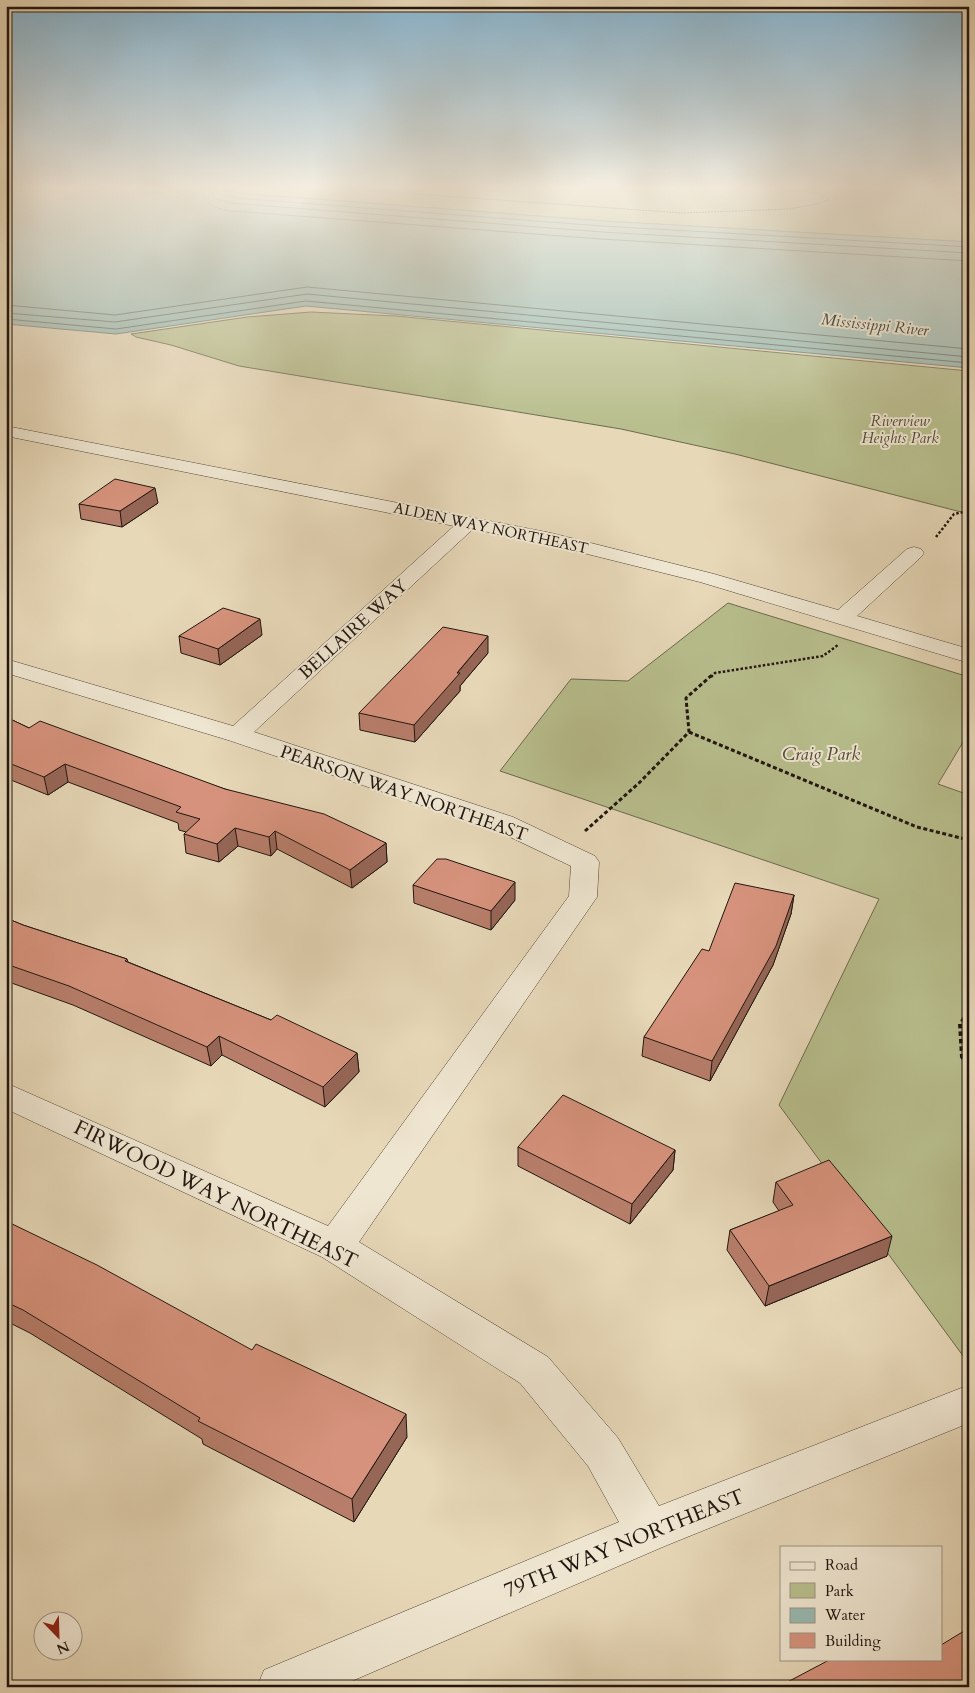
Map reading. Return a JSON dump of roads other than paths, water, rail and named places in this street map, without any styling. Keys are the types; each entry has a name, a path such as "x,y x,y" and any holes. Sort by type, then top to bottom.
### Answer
{"street":[{"name":"ALDEN WAY NORTHEAST","path":"6,431 551,539 707,578 969,656"},
{"name":"BELLAIRE WAY","path":"237,735 468,523"},
{"path":"842,618 914,553"},
{"name":"PEARSON WAY NORTHEAST","path":"6,666 237,735 503,823 585,862 583,898 335,1246"},
{"name":"FIRWOOD WAY NORTHEAST","path":"6,1094 335,1246 534,1370 604,1452 649,1531"},
{"name":"79TH WAY NORTHEAST","path":"281,1687 649,1531 969,1404"}],"water":[{"name":"Mississippi River","path":"6,267 969,267 969,368 306,306 116,334 6,324"}],"park label":[{"name":"Riverview Heights Park","path":"900,430"},
{"name":"Craig Park","path":"821,754"}]}
